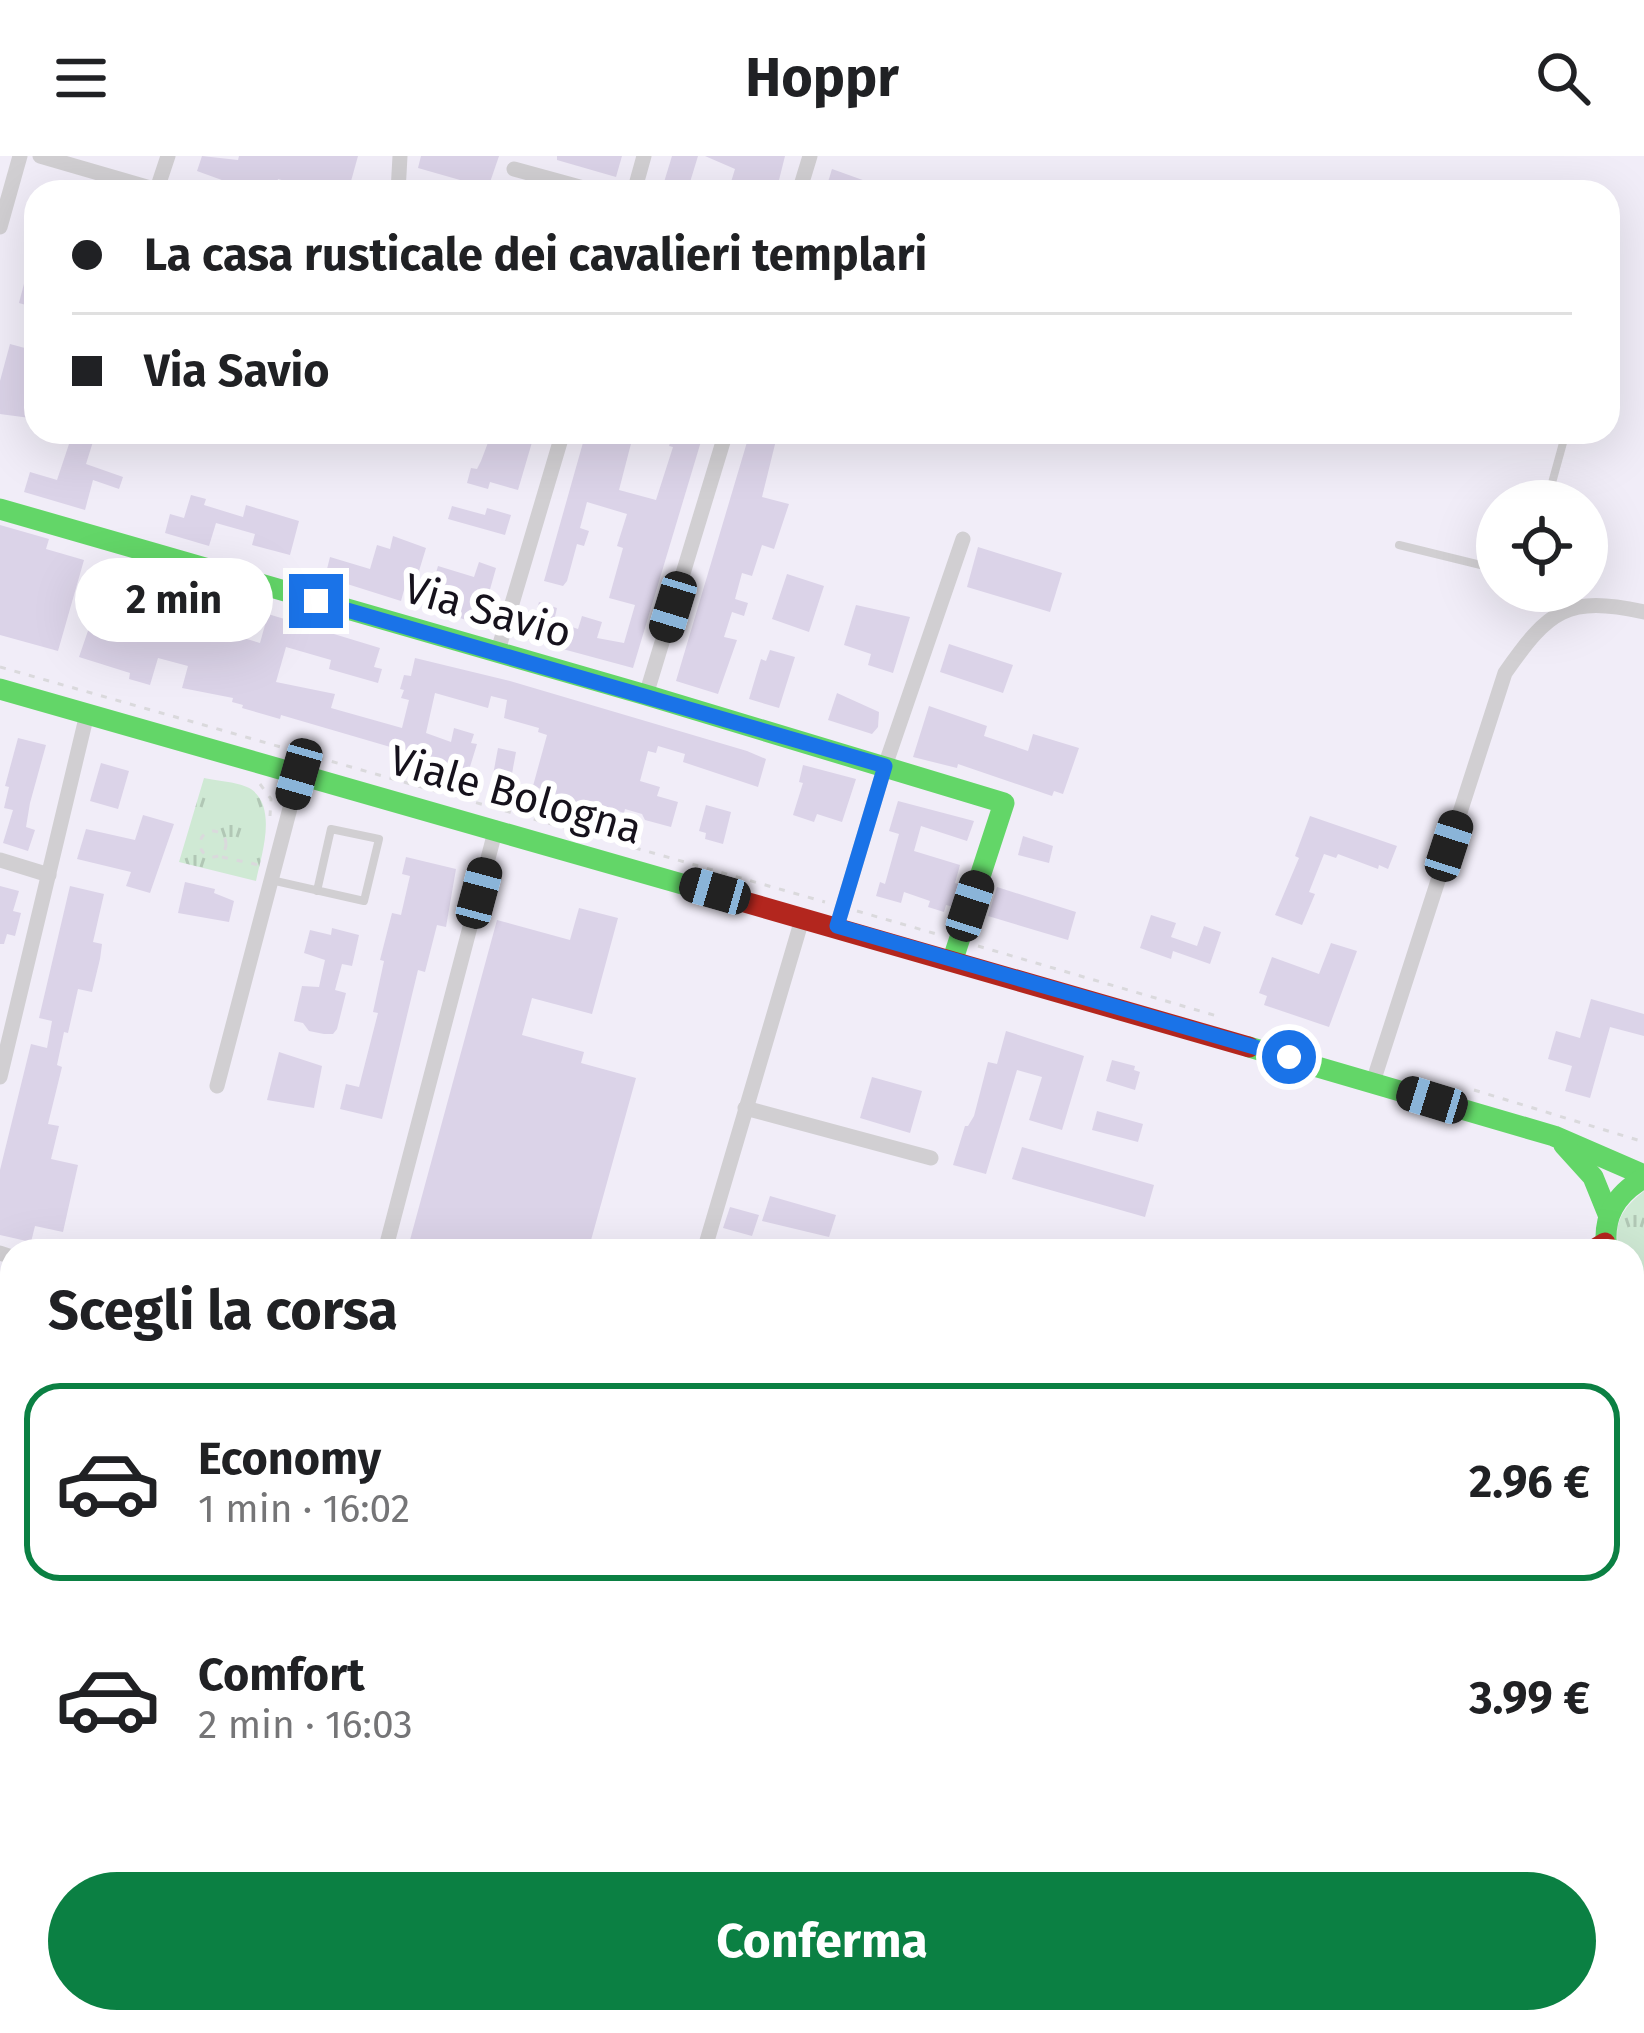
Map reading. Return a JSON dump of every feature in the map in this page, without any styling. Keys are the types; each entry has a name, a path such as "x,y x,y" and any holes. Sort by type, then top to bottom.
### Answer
{"main road":[{"name":"Via Savio","path":"0,509 1004,803 956,950"},
{"name":"Viale Bologna","path":"0,688 803,916 840,916 956,950 1554,1136 1644,1177"},
{"path":"1554,1136 1593,1178 1608,1214"},
{"path":"1603,1239 1617,1198 1644,1177"}],"street":[{"path":"0,227 20,156"},
{"path":"40,156 122,180"},
{"path":"514,169 554,180"},
{"path":"497,654 558,444"},
{"path":"646,695 722,444"},
{"path":"840,916 885,766 963,539"},
{"path":"1608,604 1644,612"},
{"path":"1373,1082 1505,673 1532,634 1562,612"},
{"path":"0,1077 87,714"},
{"path":"218,1086 299,774"},
{"path":"388,1239 496,828"},
{"path":"0,860 49,875"},
{"path":"708,1239 803,916"},
{"path":"0,1002 17,1007"},
{"path":"746,1108 931,1158"}],"lane":[{"path":"1553,480 1563,444"},
{"path":"1400,545 1476,563"},
{"path":"271,874 317,891 364,902 379,839 332,829 317,891"}],"path":[{"path":"0,667 956,950 1225,1018"},
{"path":"218,856 225,839 220,833 208,832 202,838 202,850 218,856 271,874"},
{"path":"1457,1086 1644,1142"}],"green space":[{"path":"204,778 235,783 259,797 266,833 256,881 179,862"},
{"path":"1644,1191 1644,1239 1618,1239 1625,1210"}],"building":[{"path":"202,156 238,160 239,156 358,156 351,180 222,180 197,171"},
{"path":"421,156 499,156 491,180 460,180 418,168"},
{"path":"557,156 622,156 616,177 557,160"},
{"path":"672,156 698,156 691,180 665,180"},
{"path":"705,156 785,156 779,180 732,180 735,169"},
{"path":"832,169 863,180 829,180"},
{"path":"10,344 24,348 24,417 0,414 0,381"},
{"path":"69,444 92,444 86,464 123,477 119,489 93,480 85,510 24,492 30,472 57,480"},
{"path":"487,444 531,444 518,490 490,482 488,489 467,483 471,468 477,469"},
{"path":"583,444 631,444 619,490 656,500 673,447 670,444 700,444 633,668 522,638 539,602 557,608 554,621 578,629 582,616 602,622 597,638 624,643 635,605 609,598 627,514 587,502 580,528 589,531 584,546 577,544 567,581 563,586 544,581"},
{"path":"746,444 775,444 762,497 789,504 774,549 762,545 752,576 742,573 735,599 748,603 744,616 732,612 724,637 737,640 718,694 676,681"},
{"path":"191,495 206,499 204,505 243,517 246,505 299,521 290,555 252,545 255,534 216,523 209,546 165,533 170,514 184,518"},
{"path":"452,506 485,515 487,508 511,515 505,535 448,519"},
{"path":"0,525 49,539 46,549 84,560 58,651 0,635"},
{"path":"393,536 426,548 419,571 410,568 401,601 325,577 330,557 370,569 377,545 390,549"},
{"path":"978,547 1062,573 1050,612 967,587"},
{"path":"479,562 496,568 480,625 426,606 438,566 474,577"},
{"path":"108,571 127,572 238,605 230,634 260,643 268,614 380,648 374,667 382,669 378,683 329,669 331,660 286,647 276,682 335,694 331,708 402,728 409,700 401,698 404,690 400,689 404,675 411,676 415,658 747,751 766,759 758,787 683,762 685,754 658,746 656,753 648,751 640,781 660,787 657,796 678,802 671,827 645,820 642,814 585,800 584,805 533,786 547,735 504,718 507,700 491,696 488,708 435,693 426,733 451,742 454,728 474,734 471,743 477,744 469,770 242,708 233,698 182,688 188,666 158,658 150,685 129,679 130,673 79,657 91,622 117,630 124,604 99,596"},
{"path":"787,574 824,586 809,632 772,619"},
{"path":"856,605 910,617 893,673 868,665 871,654 844,645"},
{"path":"949,644 1013,665 1003,693 940,672"},
{"path":"770,650 795,657 779,708 749,699 761,659 766,661"},
{"path":"837,693 879,712 872,734 828,720"},
{"path":"929,706 987,726 984,736 1028,751 1033,734 1079,748 1063,794 1054,791 1052,796 958,764 957,768 913,757"},
{"path":"18,738 46,745 30,803 26,827 35,830 28,851 3,843 13,810 4,808 9,787 5,786"},
{"path":"498,748 516,752 511,779 493,775"},
{"path":"101,763 129,771 118,809 90,801"},
{"path":"803,765 856,779 842,822 817,814 814,822 793,815"},
{"path":"898,801 974,821 967,841 921,826 914,851 960,865 955,883 961,885 954,907 946,905 944,912 904,892 901,903 876,896 880,882 885,884 899,834 889,831"},
{"path":"706,805 731,812 723,844 705,839 706,833 699,831"},
{"path":"143,815 174,824 150,893 126,886 131,872 77,859 86,829 135,840"},
{"path":"1310,816 1397,846 1388,869 1324,854 1302,925 1275,915 1299,858 1295,856"},
{"path":"1023,836 1053,846 1049,863 1018,855"},
{"path":"406,857 456,869 446,927 437,925 425,972 418,970 382,1119 340,1109 346,1084 359,1087 378,1013 373,1012 384,961 380,960 392,913 401,915 410,876 402,874"},
{"path":"185,882 215,889 214,893 234,901 229,922 178,913"},
{"path":"0,886 19,891 13,911 21,913 15,936 7,934 4,944 0,944"},
{"path":"70,886 104,894 93,942 102,944 92,992 78,989 68,1033 64,1032 57,1065 62,1067 48,1124 59,1126 51,1159 78,1165 63,1232 35,1226 32,1239 18,1239 0,1235 0,1170 31,1044 47,1048 52,1021 39,1018"},
{"path":"997,887 1076,912 1068,940 988,916"},
{"path":"579,908 618,918 592,1014 532,998 522,1035 584,1052 581,1063 636,1078 591,1239 410,1239 497,920 570,940"},
{"path":"1151,915 1176,923 1171,937 1197,946 1204,926 1221,932 1210,964 1173,951 1171,959 1140,948"},
{"path":"332,928 359,935 352,966 342,964 335,990 346,993 337,1029 324,1034 294,1021 302,986 319,987 325,960 304,953 310,930 331,935"},
{"path":"1331,943 1357,951 1329,1027 1264,1005 1267,996 1259,993 1272,957 1319,974"},
{"path":"1591,999 1644,1014 1644,1036 1610,1027 1590,1098 1565,1091 1572,1066 1548,1059 1556,1031 1580,1038"},
{"path":"1006,1031 1084,1056 1062,1130 1029,1120 1042,1077 1017,1070 986,1174 953,1165 965,1126 974,1116 988,1062 997,1064"},
{"path":"279,1052 322,1066 314,1108 267,1100"},
{"path":"1112,1060 1140,1072 1135,1090 1106,1081"},
{"path":"872,1077 922,1091 910,1133 860,1118"},
{"path":"1097,1111 1143,1124 1138,1142 1092,1130"},
{"path":"1022,1147 1154,1185 1145,1217 1012,1179"},
{"path":"770,1196 836,1215 829,1237 762,1221"},
{"path":"730,1207 759,1215 752,1236 723,1228"}],"traffic: fast":[{"path":"0,509 1004,803 953,959"},
{"path":"0,689 703,890"},
{"path":"1249,1047 1554,1136 1644,1175"},
{"path":"1564,1145 1593,1177 1608,1214"},
{"path":"1607,1239 1613,1208 1644,1178"}],"traffic: jam":[{"path":"703,890 1249,1047"}],"route":[{"path":"316,601 885,766 837,926 1289,1057"}]}
